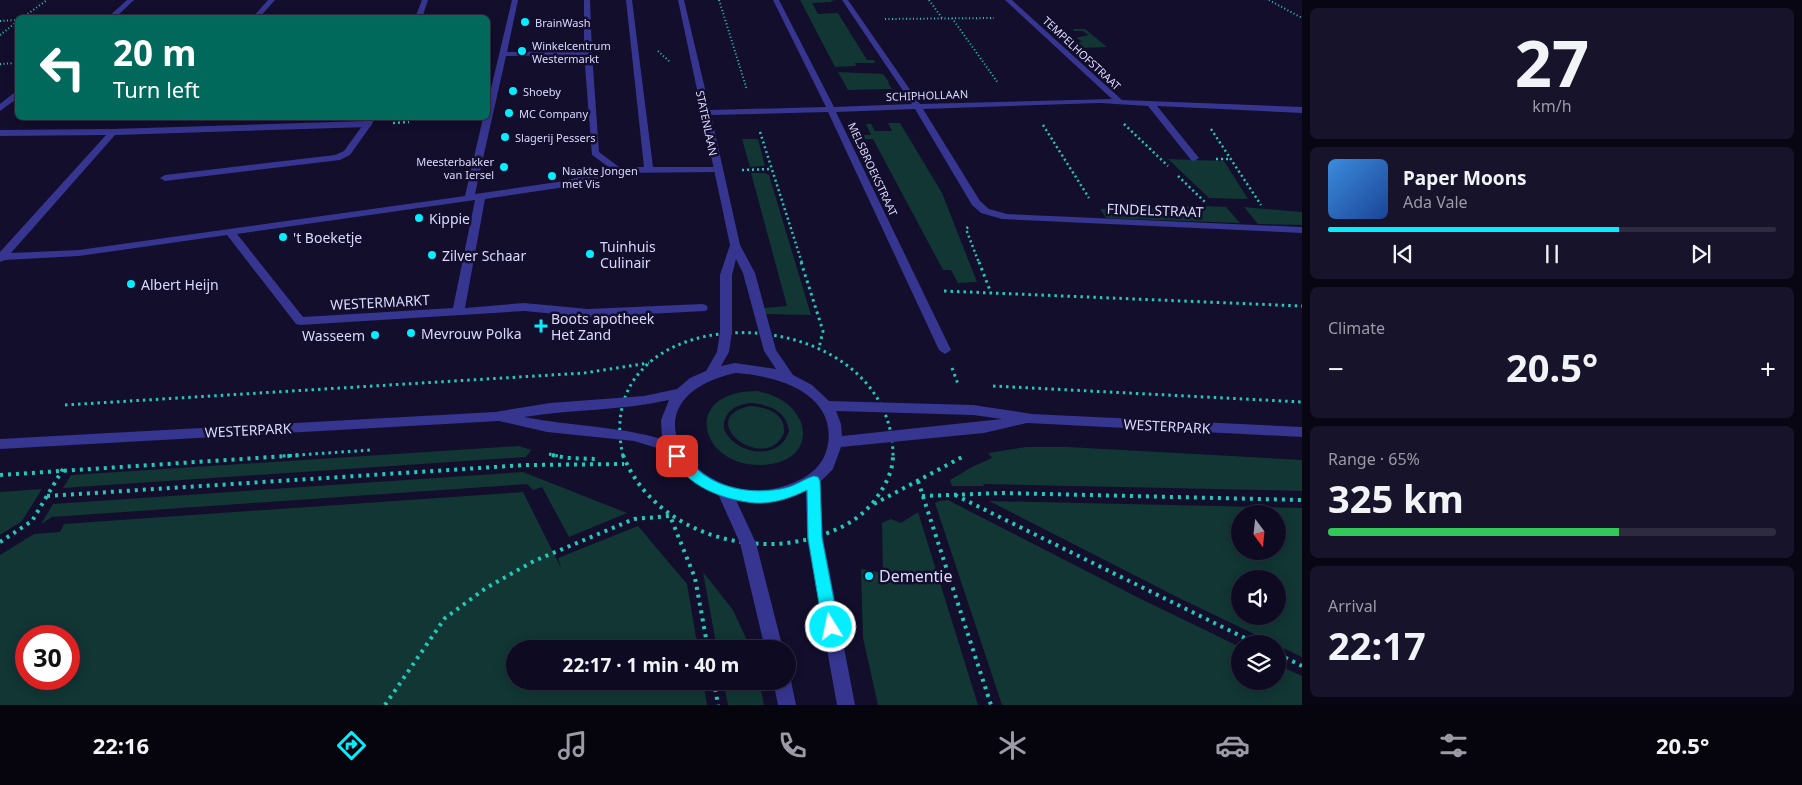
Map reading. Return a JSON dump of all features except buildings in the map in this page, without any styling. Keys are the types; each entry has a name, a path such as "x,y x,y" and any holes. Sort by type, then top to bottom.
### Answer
{"street":[{"path":"114,15 131,0"},
{"path":"258,15 272,0"},
{"path":"419,15 425,0"},
{"path":"515,0 475,197 458,312 524,307 588,312 702,308"},
{"path":"588,0 588,53 595,153 617,170"},
{"path":"629,0 649,169"},
{"name":"STATENLAAN","path":"681,0 735,245 749,273 770,351 786,376"},
{"name":"MELSBROEKSTRAAT","path":"776,0 831,109 945,350"},
{"path":"845,0 916,106 976,203 985,211"},
{"name":"TEMPELHOFSTRAAT","path":"1008,0 1118,101"},
{"path":"503,54 588,53"},
{"path":"0,108 15,96"},
{"name":"SCHIPHOLLAAN","path":"705,113 1118,101 1302,110"},
{"path":"1150,103 1194,158"},
{"path":"0,133 112,132 369,121"},
{"path":"165,178 337,158 347,153 369,121"},
{"path":"1,258 112,132"},
{"path":"1,258 79,253 475,197 565,184 617,170 717,170"},
{"name":"FINDELSTRAAT","path":"985,211 1006,218 1302,230"},
{"name":"WESTERMARKT","path":"230,232 300,322 458,312"},
{"path":"711,374 723,352 726,332 726,275 735,245"},
{"path":"735,368 762,369 786,376 809,389 826,406 834,423 837,442 830,463 814,481 788,493 756,497 724,491 701,480 683,465 671,447 667,428 670,409 680,393 694,382 711,374 735,368"},
{"name":"WESTERPARK","path":"0,444 495,417 550,408 644,401 680,393"},
{"name":"WESTERPARK","path":"826,406 973,410 1032,419 1302,432"},
{"name":"WESTERPARK","path":"495,417 546,427 634,436 671,447"},
{"name":"WESTERPARK","path":"837,442 984,428 1032,419"},
{"path":"814,481 815,538 846,705"},
{"path":"724,491 748,543 772,640"},
{"path":"784,690 787,705"}],"path":[{"path":"26,15 47,0"},
{"path":"718,0 823,331 819,348"},
{"path":"929,0 942,18"},
{"path":"1269,0 1302,18"},
{"path":"858,19 1027,17"},
{"path":"952,18 1003,89"},
{"path":"0,21 15,20"},
{"path":"0,35 15,22"},
{"path":"0,64 15,64"},
{"path":"1039,118 1090,200"},
{"path":"985,211 966,229 992,293"},
{"path":"916,290 1302,306"},
{"path":"874,504 892,471 894,436 885,408 858,374 836,357 819,348 793,338 765,333 726,332 691,340 660,354 636,375 621,402 617,434 624,461 642,491 670,516 707,534 748,543 782,544 815,538 849,524 874,504 967,454"},
{"path":"65,405 584,373 650,363"},
{"path":"948,384 968,385"},
{"path":"987,386 1302,402"},
{"path":"0,542 32,521 80,439"},
{"path":"0,475 375,450"},
{"path":"541,450 567,458 624,461"},
{"path":"47,496 526,465 624,461"},
{"path":"918,481 991,705"},
{"path":"922,496 1002,493 1302,500"},
{"path":"954,495 1239,635"},
{"path":"670,516 695,578 706,640"},
{"path":"385,705 445,618 486,588 534,560 634,519 670,516"},
{"path":"1286,658 1302,666"},
{"path":"716,690 718,705"}],"green space":[{"path":"800,0 836,0 812,3 818,14 838,13 867,60 874,60 875,63 855,63 856,66 835,67"},
{"path":"1073,29 1085,29 1107,47 1081,48 1075,42 1083,42 1076,38 1088,35 1083,31 1074,31"},
{"path":"838,72 883,74 892,89 848,90"},
{"path":"888,123 900,123 942,193 977,282 958,283 951,270 943,270 873,139 855,139 848,124 855,135 871,135 866,124 871,124 875,131 892,131"},
{"path":"742,139 758,139 765,166 750,167"},
{"path":"1168,159 1224,161 1248,199 1209,198"},
{"path":"751,173 765,173 769,175 811,315 766,314 764,308 787,306"},
{"path":"1226,207 1240,223 1106,218 1100,209"},
{"path":"1244,207 1302,212 1302,225 1258,224"},
{"path":"757,391 776,397 790,407 799,419 803,431 801,444 794,454 781,462 762,465 741,462 724,454 712,442 707,429 708,415 716,403 733,394","holes":["750,403 770,407 785,418 789,431 784,441 777,447 767,451 747,449 738,445 724,429 724,423 731,410"]},
{"path":"750,406 774,412 782,420 784,433 775,445 763,449 750,447 738,440 730,431 728,421 734,412"},
{"path":"519,446 531,450 526,457 63,488 71,475"},
{"path":"1025,447 1068,447 1302,460 1302,491 983,484 984,486 952,486 950,480 992,458 988,453"},
{"path":"523,472 627,513 569,537 542,487 533,490 527,484 52,517 41,524 53,504"},
{"path":"42,489 22,521 0,535 0,492"},
{"path":"523,492 561,568 558,558 638,526 687,584 696,640 506,640 506,690 704,690 707,705 0,705 0,555 34,534 60,532 64,524"},
{"path":"948,500 1137,597 1231,643 1231,690 1286,690 1286,669 1302,676 1302,705 1002,705 935,503"},
{"path":"989,501 1231,506 1231,560 1286,560 1286,508 1302,508 1302,657 1286,649 1286,635 1256,635 1235,625 1286,625 1286,570 1231,570 1231,623"},
{"path":"918,512 978,705 878,705 863,638 861,569 883,573 882,523 891,519 901,523"},
{"path":"703,572 733,610 747,640 715,640"},
{"path":"725,690 761,690 764,705 728,705"}],"place":[{"name":"BrainWash","path":"525,22"},
{"name":"Winkelcentrum Westermarkt","path":"522,51"},
{"name":"Shoeby","path":"513,91"},
{"name":"MC Company","path":"509,113"},
{"name":"Slagerij Pessers","path":"505,137"},
{"name":"Meesterbakker van Iersel","path":"504,167"},
{"name":"Naakte Jongen met Vis","path":"552,176"},
{"name":"Kippie","path":"419,218"},
{"name":"'t Boeketje","path":"283,237"},
{"name":"Tuinhuis Culinair","path":"590,254"},
{"name":"Zilver Schaar","path":"432,255"},
{"name":"Albert Heijn","path":"131,284"},
{"name":"Boots apotheek Het Zand","path":"541,326"},
{"name":"Mevrouw Polka","path":"411,333"},
{"name":"Wasseem","path":"375,335"},
{"name":"Dementie","path":"869,576"}],"route":[{"path":"677,456 683,465 701,480 724,491 756,497 788,493 814,481 815,538 831,627"}]}
